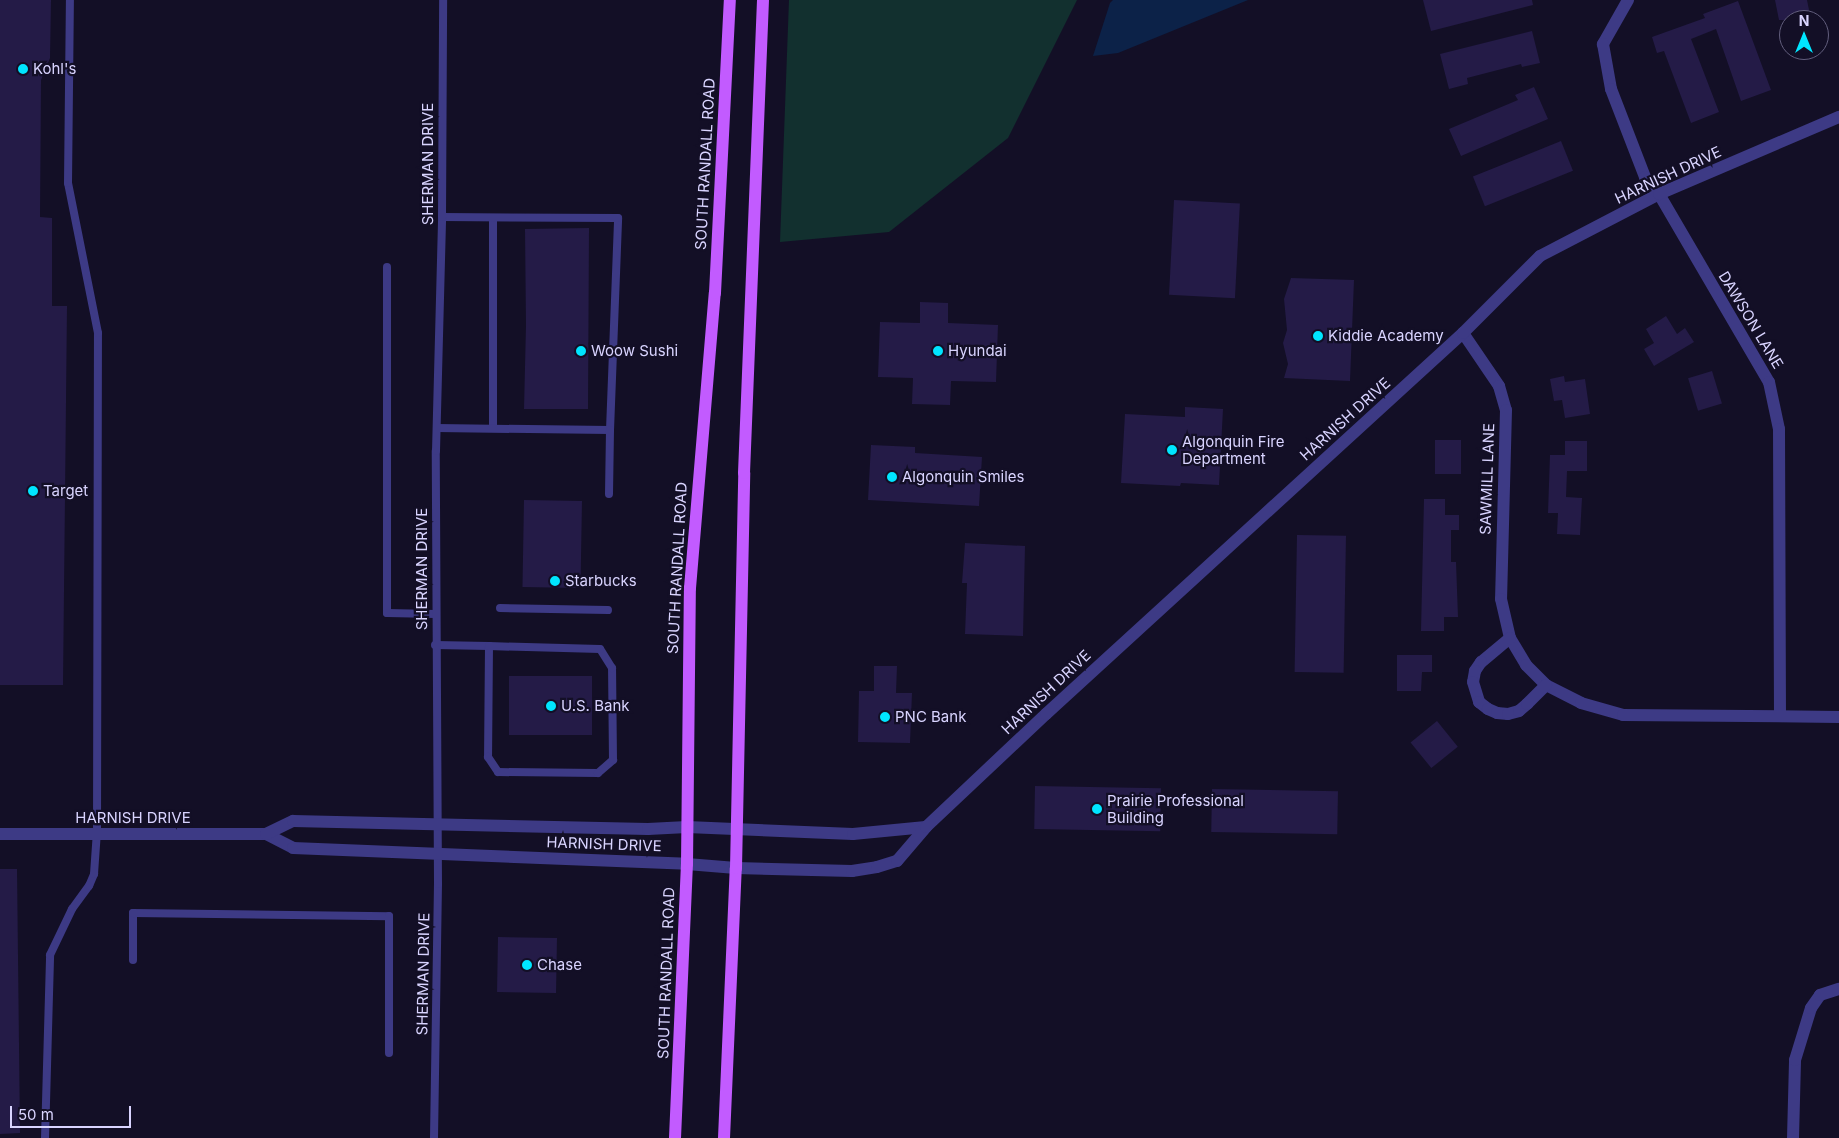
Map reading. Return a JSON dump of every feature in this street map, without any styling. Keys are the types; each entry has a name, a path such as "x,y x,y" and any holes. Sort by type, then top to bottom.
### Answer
{"main road":[{"name":"SOUTH RANDALL ROAD","path":"675,1138 687,864 690,588 715,293 730,0"},
{"path":"724,1138 738,828 739,654 744,473 763,0"}],"street":[{"name":"DAWSON LANE","path":"1628,0 1603,44 1612,89 1645,177 1659,194 1769,382 1779,429 1780,716"},
{"name":"HARNISH DRIVE","path":"266,834 293,848 687,864 736,868 852,871 877,868 897,862 926,827 1046,714 1462,333 1540,256 1659,194 1839,117"},
{"name":"SAWMILL LANE","path":"1462,333 1499,386 1506,410 1500,566 1501,599 1510,638 1526,665 1546,685 1581,703 1623,715 1839,717"},
{"path":"1510,638 1481,662 1475,671 1473,682 1480,702 1488,709 1497,713 1508,714 1527,704 1546,685"},
{"name":"HARNISH DRIVE","path":"0,834 266,834 292,821 648,829 687,827 738,828 853,834 926,827"},
{"path":"1793,1138 1795,1060 1811,1008 1820,995 1839,989"}],"lane":[{"path":"45,1138 50,954 72,909 89,886 94,874 97,835 98,333 68,183 70,0"},
{"name":"SHERMAN DRIVE","path":"434,1138 437,854 435,645 437,428 442,218 443,0"},
{"path":"442,218 618,218 609,494"},
{"path":"493,218 493,428"},
{"path":"387,267 387,613 436,614"},
{"path":"437,428 610,430"},
{"path":"500,608 608,610"},
{"path":"435,645 488,646 600,649 612,668 613,760 598,773 498,772 488,757 488,646"},
{"path":"133,960 133,913 389,916 389,1053"}],"green space":[{"path":"789,0 1077,0 1008,138 889,232 780,242"}],"water":[{"path":"1113,0 1248,0 1118,53 1093,56 1110,3"}],"building":[{"name":"Target","path":"0,0 51,0 50,58 41,80 40,217 52,218 52,306 67,306 63,685 0,685"},
{"path":"1423,0 1532,0 1533,5 1431,31"},
{"path":"1775,0 1807,0 1809,10 1779,10 1779,20"},
{"path":"1738,1 1771,90 1741,101 1716,29 1691,39 1719,112 1691,123 1664,51 1657,53 1652,37 1705,18 1703,14"},
{"path":"1532,31 1540,63 1522,67 1521,64 1467,78 1468,84 1449,89 1440,54"},
{"path":"1534,87 1548,119 1461,156 1449,129 1518,100 1515,95"},
{"path":"1561,141 1573,171 1485,206 1473,177"},
{"path":"1174,200 1240,203 1235,298 1169,295"},
{"path":"589,228 588,409 524,409 526,325 525,229"},
{"name":"Kiddie Academy","path":"1291,278 1354,280 1350,381 1284,378 1288,364 1283,343 1287,330 1284,299"},
{"name":"Hyundai","path":"920,302 948,303 948,323 998,325 996,382 951,381 950,405 912,404 913,378 878,377 880,322 920,323"},
{"path":"1666,316 1677,334 1685,328 1694,342 1654,366 1644,349 1654,343 1646,329"},
{"path":"1712,371 1722,404 1698,411 1688,378"},
{"path":"1564,376 1565,382 1585,379 1590,414 1565,418 1562,400 1554,401 1550,379"},
{"name":"Algonquin Fire Department","path":"1185,407 1223,409 1219,485 1181,483 1180,486 1121,483 1125,414 1185,417"},
{"path":"1435,440 1461,440 1461,474 1435,474"},
{"path":"1565,441 1587,441 1587,471 1567,471 1566,497 1582,498 1580,535 1557,534 1558,513 1548,513 1550,455 1565,455"},
{"path":"871,445 915,447 915,453 982,457 979,506 868,500"},
{"path":"1424,499 1445,499 1445,515 1459,515 1459,530 1451,530 1451,562 1456,562 1458,617 1444,617 1444,631 1421,631"},
{"path":"524,500 582,501 580,588 522,587"},
{"path":"1297,535 1346,536 1344,673 1295,672"},
{"path":"965,543 1025,546 1023,636 965,634 967,583 962,583"},
{"path":"1397,655 1432,655 1432,672 1422,672 1421,691 1397,691"},
{"name":"PNC Bank","path":"874,666 897,666 896,693 912,693 910,743 858,742 859,691 874,691"},
{"name":"U.S. Bank","path":"509,676 592,676 592,735 509,735"},
{"path":"1437,721 1458,747 1431,768 1411,742"},
{"name":"Prairie Professional Building","path":"1035,786 1161,788 1160,831 1034,829"},
{"path":"1212,789 1338,791 1337,834 1211,832"},
{"path":"0,869 17,869 20,1133 0,1134"},
{"name":"Chase","path":"498,937 557,938 556,993 497,992"}],"place":[{"name":"Kohl's","path":"23,69"},
{"name":"Kiddie Academy","path":"1318,336"},
{"name":"Woow Sushi","path":"581,351"},
{"name":"Hyundai","path":"938,351"},
{"name":"Algonquin Fire Department","path":"1172,450"},
{"name":"Algonquin Smiles","path":"892,477"},
{"name":"Target","path":"33,491"},
{"name":"Starbucks","path":"555,581"},
{"name":"U.S. Bank","path":"551,706"},
{"name":"PNC Bank","path":"885,717"},
{"name":"Prairie Professional Building","path":"1097,809"},
{"name":"Chase","path":"527,965"}]}
